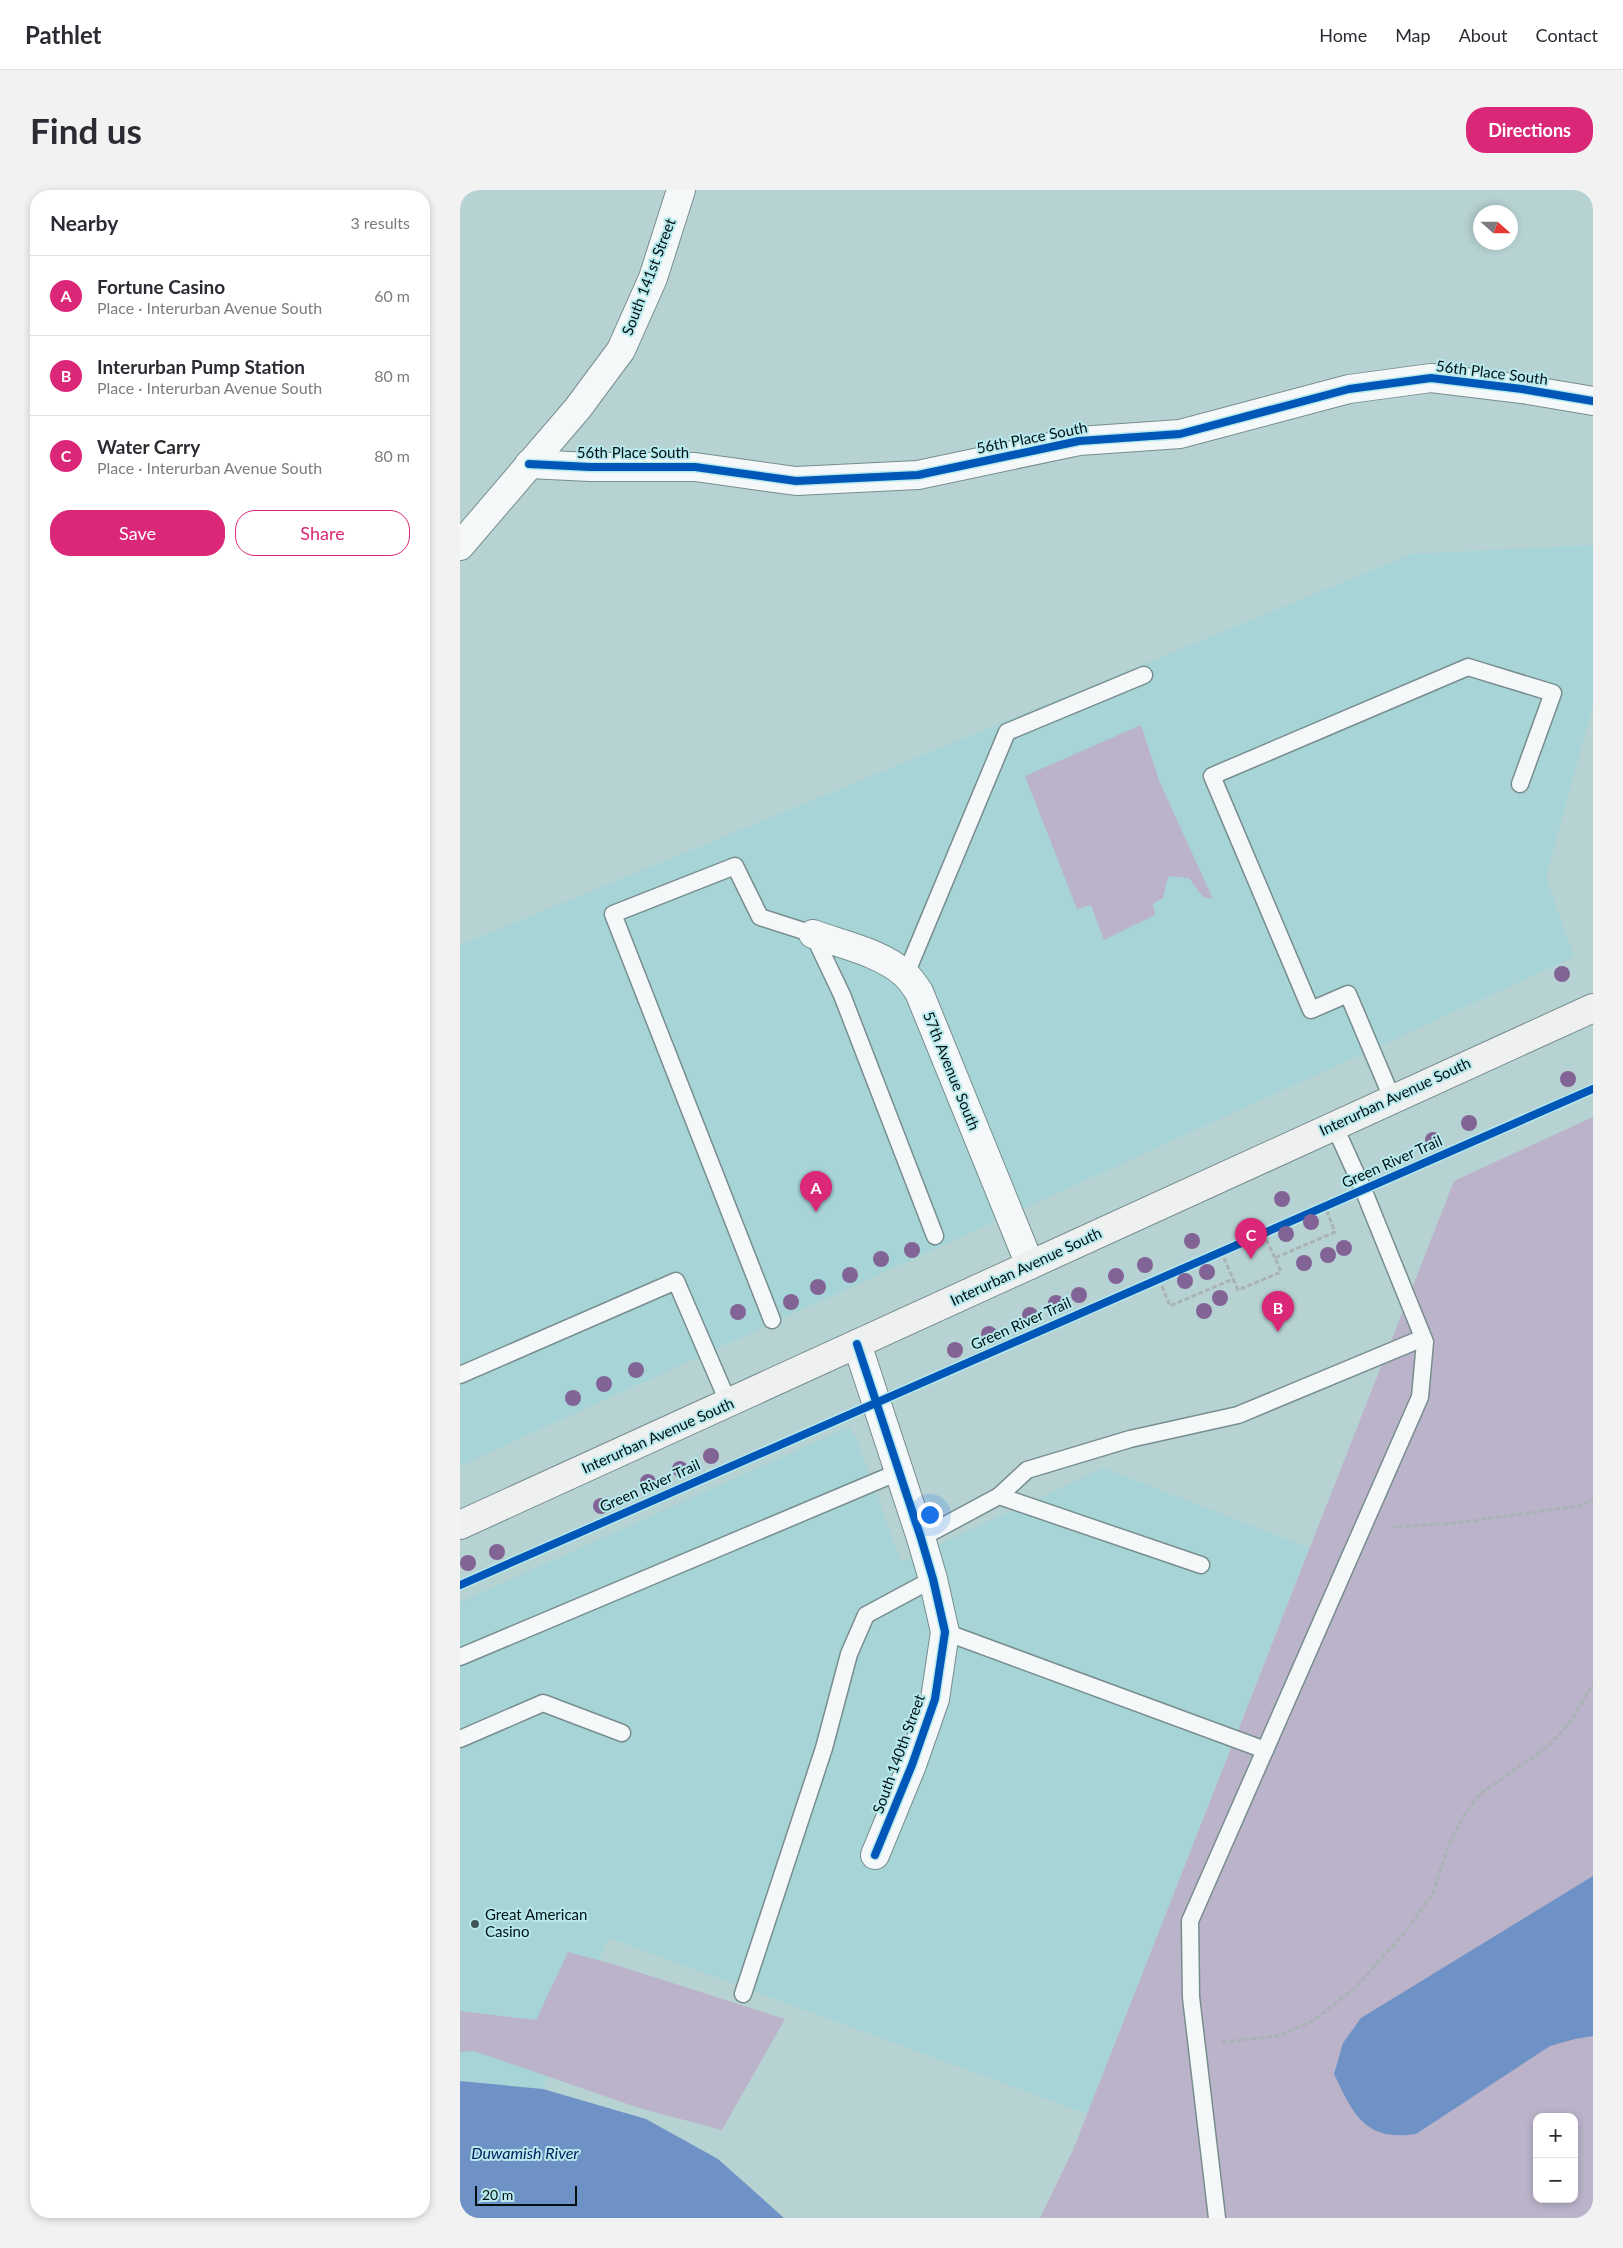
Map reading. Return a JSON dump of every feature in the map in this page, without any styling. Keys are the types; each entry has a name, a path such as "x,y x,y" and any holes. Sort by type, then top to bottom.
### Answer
{"main road":[{"name":"Interurban Avenue South","path":"460,1525 729,1404 1392,1098 1593,1008"}],"street":[{"name":"South 141st Street","path":"460,546 578,408 621,350 653,278 681,190"},
{"name":"56th Place South","path":"530,464 590,467 695,467 796,481 918,475 1079,441 1180,434 1350,389 1431,378 1522,389 1593,401"},
{"name":"57th Avenue South","path":"813,934 877,956 906,974 919,992 1030,1265"},
{"name":"South 140th Street","path":"857,1344 901,1472 934,1579 945,1632 935,1700 912,1765 875,1855"}],"lane":[{"path":"1392,1098 1348,994 1311,1010 1212,776 1468,667 1553,693 1520,784"},
{"path":"906,974 1007,732 1144,675"},
{"path":"772,1320 613,914 735,866 760,918 813,934 842,995 935,1236"},
{"path":"1217,2218 1191,1997 1190,1921 1420,1397 1425,1342 1363,1189 1334,1125"},
{"path":"460,1375 676,1281 729,1404"},
{"path":"921,1538 999,1496 1027,1470 1130,1439 1238,1415 1423,1338"},
{"path":"460,1657 901,1472"},
{"path":"999,1496 1201,1565"},
{"path":"742,1994 824,1748 849,1654 866,1615 934,1579"},
{"path":"945,1632 1265,1750"},
{"path":"460,1738 543,1703 622,1733"}],"path":[{"path":"1275,1258 1335,1232 1325,1206"},
{"path":"1255,1237 1272,1229"},
{"path":"1221,1251 1238,1290 1281,1272 1263,1233"},
{"path":"1212,1255 1229,1248"},
{"path":"1150,1283 1168,1275"},
{"path":"1159,1279 1170,1306 1233,1279"},
{"path":"1362,1529 1456,1522 1578,1506 1593,1502"},
{"path":"1197,2045 1277,2036 1313,2021 1356,1988 1406,1931 1432,1895 1449,1844 1463,1817 1480,1794 1547,1747 1569,1724 1593,1684"}],"shaded area":[{"path":"1593,545 1593,705 1546,877 1574,957 460,1466 460,945 1412,554"},
{"path":"1141,725 1160,783 1213,899 1203,897 1189,878 1168,876 1163,898 1153,904 1155,915 1104,940 1091,905 1077,909 1025,776"},
{"path":"1593,1117 1593,2218 1040,2218 1073,2150 1454,1181"},
{"path":"849,1427 856,1437 901,1562 1104,1468 1309,1548 1087,2114 609,1938 543,2089 460,2081 460,1602"},
{"path":"568,1952 613,1964 785,2019 722,2130 639,2108 474,2051 460,2052 460,2011 536,2020"}],"water":[{"path":"1593,1876 1593,2036 1550,2046 1416,2134 1384,2134 1363,2122 1355,2113 1334,2074 1343,2043 1361,2018"},
{"name":"Duwamish River","path":"460,2081 543,2089 646,2119 718,2159 784,2218 460,2218"}],"cycle path":[{"path":"529,464 590,467 695,467 796,481 918,475 1079,441 1180,434 1349,389 1431,378 1522,389 1593,401"},
{"name":"Green River Trail","path":"460,1585 1593,1089"},
{"path":"857,1344 921,1538 945,1632 935,1699 912,1765 875,1855"}],"place":[{"name":"Fortune Casino","path":"816,1212"},
{"name":"Water Carry","path":"1251,1259"},
{"name":"Interurban Pump Station","path":"1278,1332"},
{"name":"Great American Casino","path":"475,1924"}]}
